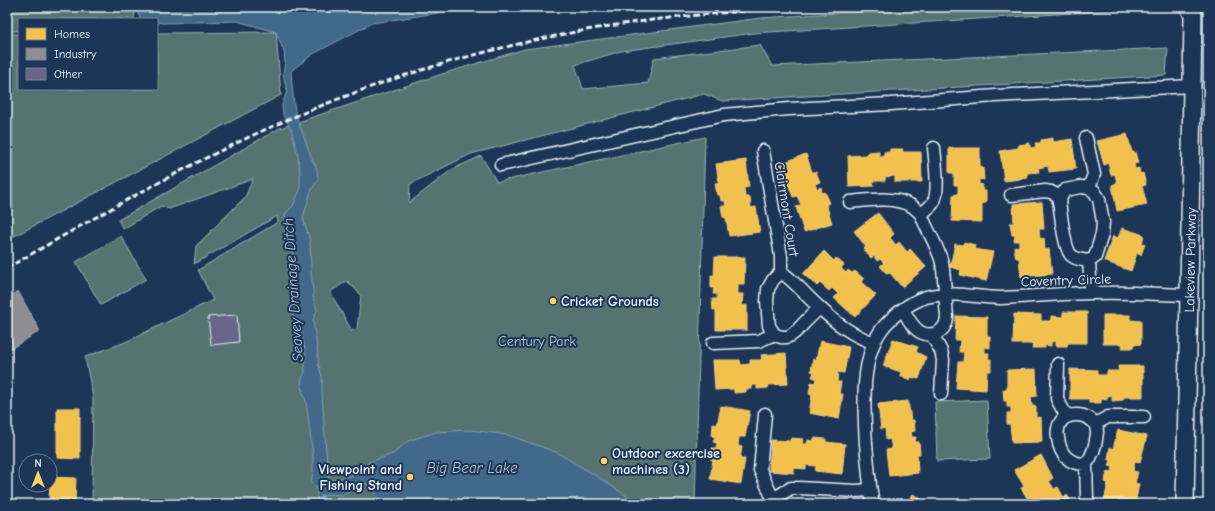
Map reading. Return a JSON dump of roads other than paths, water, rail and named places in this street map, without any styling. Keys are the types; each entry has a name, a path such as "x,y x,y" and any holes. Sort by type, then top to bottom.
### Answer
{"street":[{"name":"Lakeview Parkway","path":"1185,504 1193,10"},
{"path":"501,165 724,115 789,109 891,104 995,96 1192,86"},
{"path":"1086,138 1094,174 1090,188"},
{"path":"922,214 933,203 937,190 934,148"},
{"name":"Clairmont Court","path":"763,151 781,256 781,272 773,280 768,289 767,301 769,326 774,334"},
{"path":"1069,188 1090,188 1100,199 1103,222 1102,234 1095,257 1090,261 1079,260 1072,256 1067,249 1059,202 1065,190 1069,188"},
{"path":"1011,195 1045,191 1061,197"},
{"path":"850,202 895,200 911,206 922,214 942,262 947,316 946,324 938,333 921,333 908,318 903,309"},
{"path":"1090,261 1091,292"},
{"name":"Clairmont Court","path":"781,272 792,280 820,308 845,329 864,339 874,342"},
{"name":"Coventry Circle","path":"873,504 870,490 864,414 864,397 867,372 874,342 882,329 903,309 924,298 945,294 1000,298 1091,292 1189,295"},
{"path":"713,342 759,341 774,334 785,337 791,335 820,308"},
{"path":"932,334 941,351 942,394"},
{"path":"1058,364 1057,399 1067,417"},
{"path":"765,414 760,470 773,499 791,488 855,491 870,490"},
{"path":"1086,464 1072,462 1065,456 1059,446 1057,433 1058,426 1062,420 1067,417 1087,416 1095,424 1097,431 1094,447 1090,459 1086,464 1087,499 1089,504"},
{"path":"1095,424 1108,417 1144,417"}],"water":[{"name":"Big Bear Lake","path":"136,7 467,7 457,10 372,23 313,54 291,72 295,112 317,169 318,179 311,191 303,218 310,241 314,301 317,310 313,320 319,366 322,377 328,478 335,480 355,474 369,462 393,454 408,441 436,432 470,430 508,435 556,452 598,477 634,501 636,504 383,504 376,495 372,484 360,484 342,495 326,494 321,500 321,504 318,504 316,486 311,483 313,456 306,401 301,387 302,378 305,372 305,349 299,320 294,317 292,313 294,308 297,306 293,280 294,233 285,231 285,214 293,206 300,190 300,172 298,155 291,129 283,115 282,105 287,91 283,74 285,62 284,52 276,32 237,21 162,23 158,22 158,18 140,18"}],"waterway":[{"name":"Seavey Drainage Ditch","path":"322,496 322,504"}],"railway":[{"path":"7,268 201,160 282,122 399,77 517,44 597,28 677,17 797,7"}],"place":[{"name":"Cricket Grounds","path":"553,301"},
{"name":"Outdoor excercise machines (3)","path":"604,461"},
{"name":"Viewpoint and Fishing Stand","path":"410,477"}],"park label":[{"name":"Century Park","path":"537,341"}]}
